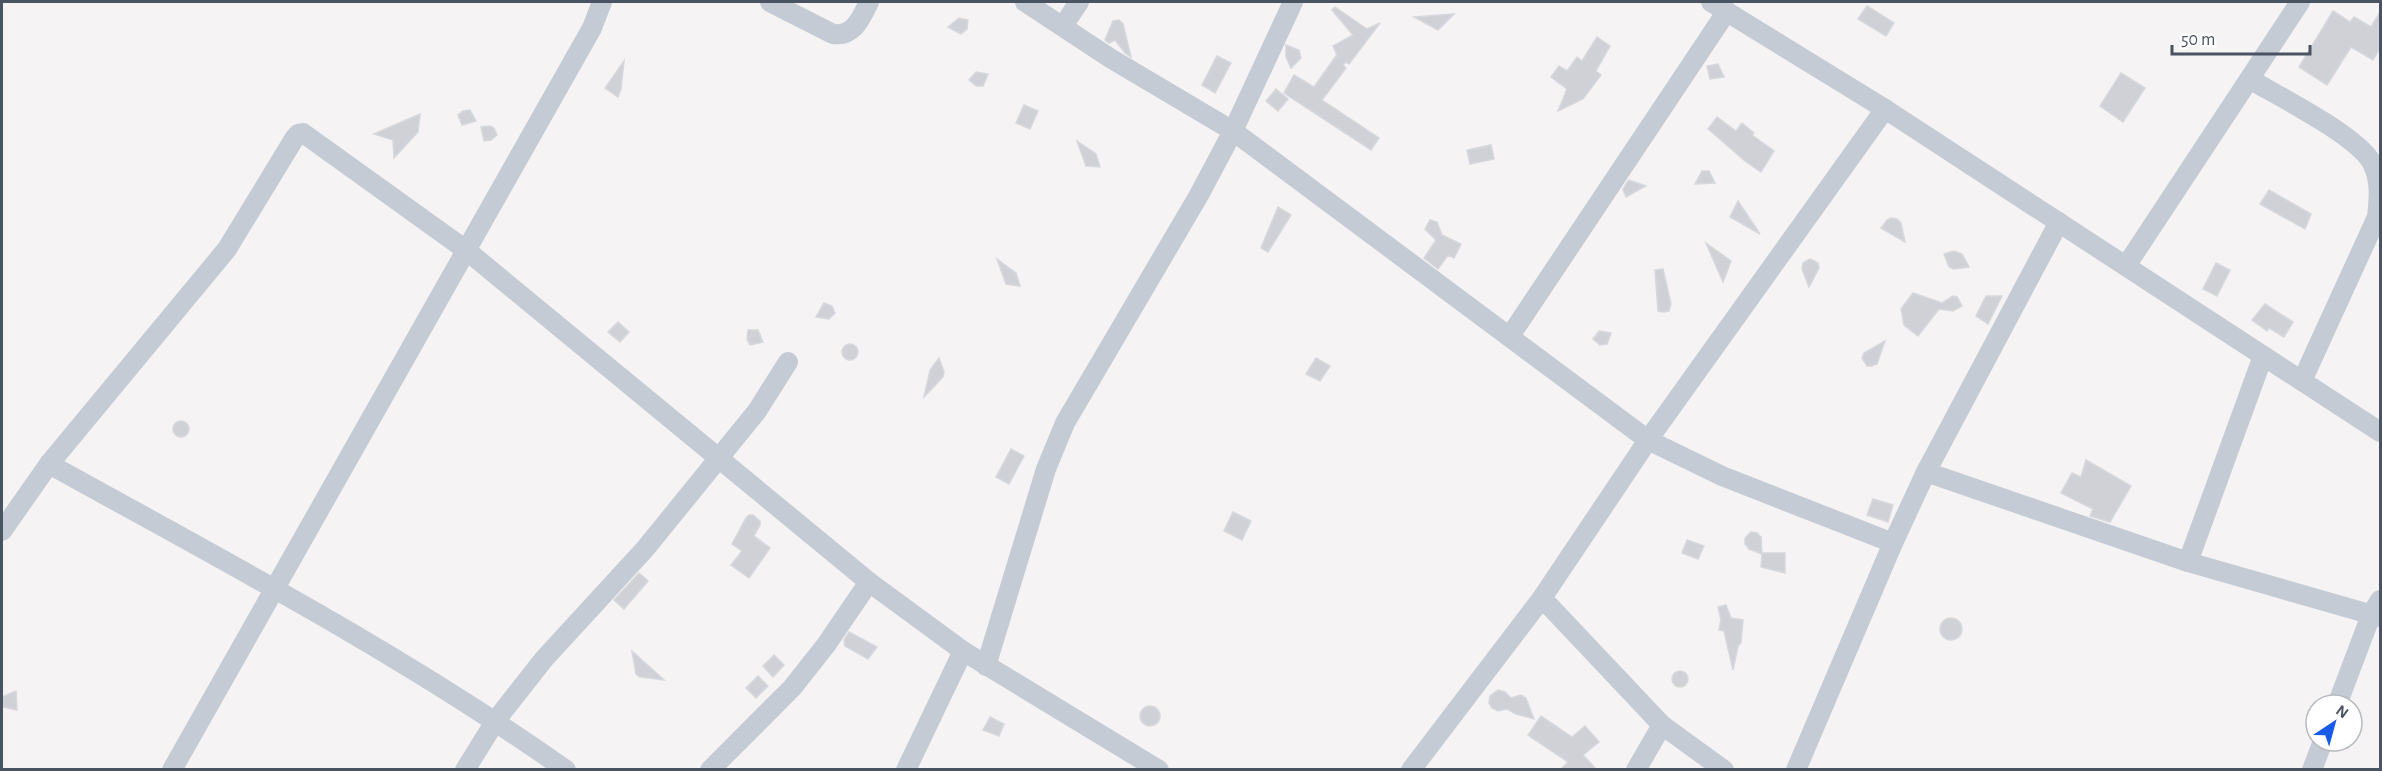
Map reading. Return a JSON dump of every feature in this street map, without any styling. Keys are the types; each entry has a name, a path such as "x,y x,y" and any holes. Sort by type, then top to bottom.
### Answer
{"street":[{"path":"172,770 592,28 602,2"},
{"path":"770,2 833,33 842,35 850,32 856,26 868,2"},
{"path":"1025,2 1110,58 1233,130 1648,440 1722,476 1893,543"},
{"path":"1063,26 1079,2"},
{"path":"986,666 1046,470 1065,423 1193,204 1233,130 1293,2"},
{"path":"2126,266 2251,80 2300,2"},
{"path":"1510,336 1719,6 1885,109 2380,432"},
{"path":"2251,80 2350,139 2371,162 2380,189 2377,217 2302,381"},
{"path":"1411,770 1542,598 1648,440 1885,109"},
{"path":"2,531 49,464 226,249 298,134 303,133 466,250 869,582 986,666 1159,770"},
{"path":"1796,770 1893,543 1926,472 2059,222"},
{"path":"2188,562 2263,356"},
{"path":"465,770 496,720 544,659 645,549 757,411 788,362"},
{"path":"49,464 411,666 496,720 566,770"},
{"path":"1926,472 2188,562 2377,611 2342,693"},
{"path":"710,770 792,688 826,645 869,582"},
{"path":"1542,598 1662,724 1724,770"},
{"path":"906,770 963,651"},
{"path":"1636,770 1662,724"},
{"path":"2312,770 2318,753"}],"building":[{"path":"1867,6 1894,23 1886,36 1858,19"},
{"path":"1335,7 1367,29 1380,23 1349,64 1346,62 1343,65 1346,68 1322,100 1379,138 1371,150 1284,93 1294,75 1314,87 1336,56 1339,59 1333,46 1353,35 1332,10"},
{"path":"2333,11 2350,22 2354,17 2371,27 2380,12 2380,48 2373,60 2351,47 2327,85 2299,67"},
{"path":"1454,14 1438,30 1414,17"},
{"path":"959,18 968,20 967,29 961,34 948,27"},
{"path":"1119,20 1123,24 1131,57 1115,40 1109,43 1105,40 1113,21"},
{"path":"1597,37 1610,46 1596,71 1601,75 1583,99 1558,111 1567,89 1551,77 1559,66 1567,71 1577,57 1582,61"},
{"path":"1286,45 1299,50 1301,58 1291,68 1286,57"},
{"path":"1217,56 1231,63 1215,93 1202,85"},
{"path":"624,61 621,89 618,97 605,88"},
{"path":"1718,64 1724,77 1710,79 1707,66"},
{"path":"976,72 988,74 983,86 976,86 969,80"},
{"path":"2121,73 2145,88 2123,122 2100,106"},
{"path":"1276,89 1288,99 1278,111 1266,101"},
{"path":"1024,105 1038,111 1030,129 1016,123"},
{"path":"470,110 476,121 462,125 458,115"},
{"path":"420,114 418,132 394,158 393,140 374,134"},
{"path":"1717,117 1736,131 1742,123 1754,133 1752,135 1774,151 1761,172 1708,129"},
{"path":"481,127 494,128 497,135 491,140 484,141"},
{"path":"1077,141 1096,154 1100,167 1086,166"},
{"path":"1491,145 1494,159 1470,164 1467,150"},
{"path":"1702,171 1709,171 1715,183 1695,184"},
{"path":"1629,180 1646,186 1626,197 1623,189"},
{"path":"2269,190 2311,214 2305,229 2260,204"},
{"path":"1738,201 1760,234 1730,217"},
{"path":"1278,207 1291,215 1268,252 1261,248"},
{"path":"1891,218 1901,223 1905,242 1881,228"},
{"path":"1430,220 1437,222 1442,235 1461,244 1454,258 1448,255 1438,269 1424,258 1436,240 1425,229"},
{"path":"1706,243 1731,261 1723,282"},
{"path":"1954,251 1962,254 1969,267 1954,269 1949,267 1944,254"},
{"path":"997,259 1016,273 1020,286 1006,284"},
{"path":"1810,259 1818,263 1819,268 1809,287 1802,269 1803,263"},
{"path":"2216,263 2230,270 2217,296 2203,289"},
{"path":"1663,269 1671,304 1669,311 1664,312 1658,311 1655,270"},
{"path":"1913,293 1942,303 1953,296 1957,297 1962,306 1953,311 1939,309 1918,336 1904,325 1901,309"},
{"path":"1986,296 2002,296 1988,324 1976,316"},
{"path":"824,303 832,306 835,313 829,319 816,317"},
{"path":"2265,304 2293,322 2284,337 2269,328 2267,331 2252,320"},
{"path":"618,322 629,332 620,342 608,332"},
{"path":"748,330 758,330 763,342 750,345 747,339"},
{"path":"1599,331 1611,333 1607,344 1600,345 1593,339"},
{"path":"1885,341 1877,364 1867,366 1862,358 1864,353"},
{"path":"850,344 856,346 858,352 856,358 850,360 844,358 842,352 844,346"},
{"path":"939,358 944,372 943,377 924,397 930,370"},
{"path":"1316,358 1330,366 1320,381 1306,374"},
{"path":"181,421 187,423 189,429 187,435 181,437 175,435 173,429 175,423"},
{"path":"1011,449 1024,456 1009,484 996,477"},
{"path":"2086,460 2131,486 2110,522 2090,516 2093,509 2061,493 2072,473 2081,477"},
{"path":"1873,499 1893,505 1888,522 1867,515"},
{"path":"1233,512 1251,521 1242,540 1224,531"},
{"path":"749,515 753,515 760,521 754,536 770,548 749,578 731,565 742,551 732,544"},
{"path":"1751,532 1761,537 1762,553 1785,553 1785,573 1761,567 1762,554 1749,549 1745,544 1745,538"},
{"path":"1687,540 1704,546 1698,559 1682,553"},
{"path":"639,573 648,581 624,609 614,600"},
{"path":"1726,605 1731,618 1743,620 1741,643 1738,646 1733,670 1724,631 1719,630 1721,620 1718,607"},
{"path":"1951,618 1959,621 1962,629 1959,637 1951,640 1943,637 1940,629 1943,621"},
{"path":"849,632 877,647 868,659 845,646 844,640"},
{"path":"632,651 664,680 640,677 636,674"},
{"path":"774,655 784,665 773,677 763,666"},
{"path":"1680,671 1686,673 1688,679 1686,685 1680,687 1674,685 1672,679 1674,673"},
{"path":"758,676 768,686 756,698 746,688"},
{"path":"1498,690 1505,692 1511,698 1521,695 1526,698 1534,719 1507,709 1498,711 1492,708 1489,703 1490,696"},
{"path":"16,691 17,710 3,707 2,697"},
{"path":"1150,706 1157,709 1160,716 1157,723 1150,726 1143,723 1140,716 1143,709"},
{"path":"1541,716 1572,737 1585,726 1599,742 1583,755 1597,770 1560,770 1568,762 1528,735"},
{"path":"990,717 1004,724 999,736 983,730"}]}
